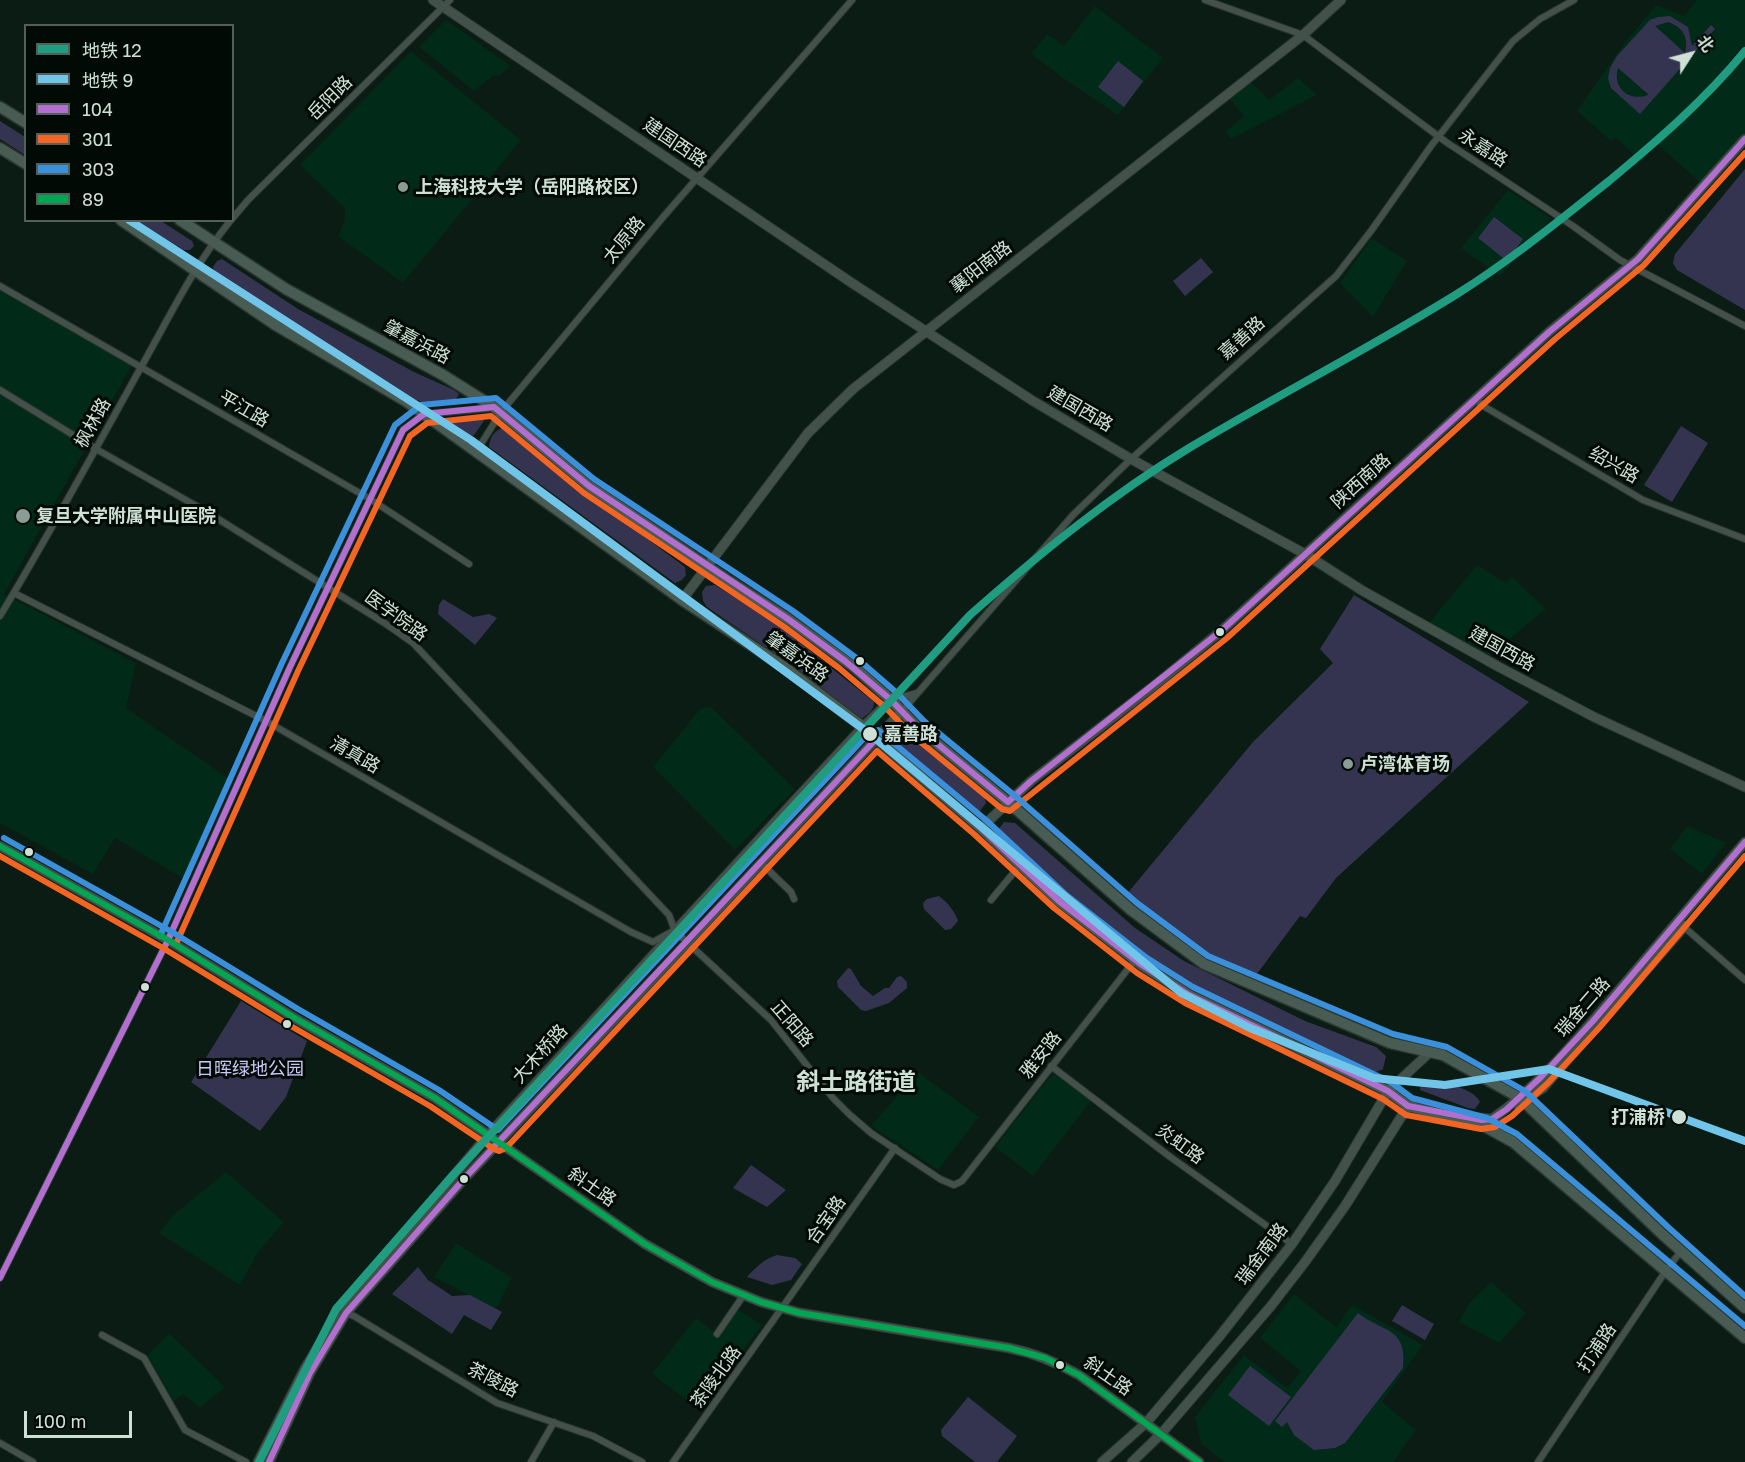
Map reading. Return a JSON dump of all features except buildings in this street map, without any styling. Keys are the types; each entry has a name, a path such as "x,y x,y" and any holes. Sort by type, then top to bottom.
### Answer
{"main road":[{"path":"0,107 24,122"},
{"path":"0,148 24,163"},
{"name":"肇嘉浜路","path":"124,222 277,326 424,414 682,600 783,666 863,727 981,828 1059,901 1136,960 1189,995 1388,1091 1408,1106 1484,1126 1513,1142 1745,1338"},
{"name":"肇嘉浜路","path":"183,222 286,289 443,375 498,410 589,486 789,619 854,667 918,728 1008,802 1131,910 1204,964 1390,1043 1443,1055 1522,1100 1681,1251 1745,1308"}],"street":[{"name":"建国西路","path":"433,0 926,332 1033,401 1131,459 1305,554 1364,591 1509,672 1594,717 1745,788"},
{"name":"岳阳路","path":"234,218 248,200 450,0"},
{"name":"太原路","path":"477,452 498,410 852,0"},
{"name":"永嘉路","path":"1204,0 1303,35 1439,137 1630,266 1745,326"},
{"name":"襄阳南路","path":"682,600 813,428 853,388 1303,35 1341,0"},
{"name":"嘉善路","path":"902,711 1073,515 1131,459 1336,276 1513,41 1540,19 1574,0"},
{"name":"陕西南路","path":"981,828 1008,802 1212,638 1550,332 1638,259 1745,140"},
{"name":"岳阳路","path":"213,243 230,222"},
{"name":"枫林路","path":"0,616 213,243"},
{"name":"平江路","path":"0,286 370,499 469,564"},
{"name":"医学院路","path":"0,390 96,449 207,512 413,643 669,915 675,931"},
{"name":"绍兴路","path":"1476,399 1485,407 1643,500 1745,539"},
{"path":"0,1278 168,940 327,588 403,430 424,414 498,410"},
{"name":"清真路","path":"14,593 266,721 631,932 653,942 675,931"},
{"path":"891,700 918,693"},
{"name":"大木桥路","path":"258,1462 304,1370 342,1312 489,1134 863,727 891,700"},
{"name":"大木桥路","path":"268,1462 342,1312 463,1180 762,864 902,711"},
{"path":"1132,1462 1161,1434 1311,1254 1345,1206 1408,1106 1482,1120 1492,1119 1542,1088 1681,924 1745,843"},
{"name":"斜土路","path":"0,846 168,940 293,1017 435,1098 645,1244 712,1282 743,1296 782,1309 1038,1355 1079,1375 1199,1462"},
{"path":"762,864 791,892 794,899"},
{"path":"991,900 1020,865"},
{"path":"1681,924 1745,980"},
{"name":"正阳路","path":"675,931 771,1020 833,1098 871,1133 940,1179 954,1185 962,1181 972,1169"},
{"name":"雅安路","path":"972,1169 1136,960"},
{"name":"瑞金南路","path":"1102,1462 1146,1423 1219,1337 1292,1244 1335,1181 1388,1091 1429,1053"},
{"name":"炎虹路","path":"1051,1066 1160,1149 1292,1244"},
{"name":"合宝路","path":"782,1309 895,1148"},
{"name":"打浦路","path":"1538,1462 1681,1251"},
{"path":"717,1334 743,1296"},
{"name":"茶陵北路","path":"673,1462 782,1309"},
{"name":"茶陵路","path":"342,1312 354,1316 497,1403 593,1436 642,1462"},
{"path":"102,1335 144,1358 185,1430 246,1462"},
{"path":"704,1403 712,1409"},
{"path":"531,1462 554,1422"},
{"path":"0,1443 33,1462"}],"shaded area":[{"path":"1697,0 1745,0 1745,134 1701,183 1657,144 1641,161 1615,137 1611,141 1577,111 1623,45 1656,5 1684,16"},
{"path":"1095,6 1163,58 1118,115 1031,54 1047,34 1064,46"},
{"path":"446,20 511,66 499,76 494,75 474,91 419,47"},
{"name":"上海科技大学（岳阳路校区）","path":"411,51 521,140 403,283 338,236 345,220 345,208 300,165"},
{"path":"1298,78 1317,95 1231,139 1225,132 1244,116 1229,98 1251,82 1269,100"},
{"path":"1508,190 1551,218 1500,276 1461,248"},
{"path":"1372,238 1407,261 1373,317 1340,283"},
{"name":"复旦大学附属中山医院","path":"0,289 132,365 4,594 136,663 126,708 228,778 183,878 115,838 93,874 0,823"},
{"path":"1477,565 1506,583 1512,577 1546,609 1489,656 1429,623"},
{"path":"712,708 795,789 735,850 653,767 700,709"},
{"path":"1687,826 1726,843 1702,874 1670,849"},
{"path":"918,1072 979,1117 938,1170 871,1126"},
{"path":"1053,1073 1091,1101 1033,1176 995,1147"},
{"path":"226,1172 284,1222 258,1252 240,1285 159,1233 173,1215"},
{"path":"456,1243 512,1278 496,1309 434,1277"},
{"path":"1491,1282 1526,1313 1499,1343 1459,1322 1469,1303"},
{"path":"1294,1294 1336,1327 1352,1305 1423,1345 1382,1402 1416,1430 1393,1462 1225,1462 1201,1444 1195,1417 1244,1355 1287,1388 1301,1371 1260,1338"},
{"path":"737,1309 762,1325 699,1409 652,1374 696,1318 717,1334"},
{"path":"169,1333 225,1387 200,1408 183,1394 174,1401 148,1355"}],"green space":[{"path":"1670,16 1688,27 1692,46 1711,25 1715,29 1640,114 1611,88 1608,78 1610,68 1617,56 1650,20","holes":["1668,22 1678,27 1684,34 1685,53 1655,26","1618,68 1648,94 1648,95 1634,97 1624,92 1617,82"]},
{"path":"1118,61 1143,81 1124,107 1098,87"},
{"path":"0,121 24,136 24,154 0,139"},
{"path":"1745,169 1745,310 1677,270 1673,263 1675,254"},
{"path":"1494,217 1523,239 1507,261 1478,238"},
{"path":"137,222 163,222 192,241 194,246 190,250 184,250"},
{"path":"1201,258 1213,272 1185,296 1173,281"},
{"path":"222,259 298,309 459,394 456,399 446,404 416,400 214,271 213,267 217,261"},
{"path":"482,417 484,421 470,437 452,424 452,421"},
{"path":"1681,426 1708,443 1672,502 1644,485"},
{"path":"503,428 518,437 581,494 591,497 685,567 686,575 682,580 675,583 489,447 493,435"},
{"path":"715,585 770,619 874,702 872,710 861,719 795,667 707,607 703,601 702,592 706,586"},
{"name":"卢湾体育场","path":"1354,595 1529,702 1336,878 1306,918 1300,916 1254,978 1207,956 1126,895 1253,742 1333,663 1320,649"},
{"path":"443,599 473,617 489,614 497,618 475,645 438,614 439,605"},
{"path":"898,729 904,729 984,796 986,803 979,812 972,813 891,744 890,739"},
{"path":"1004,822 1015,823 1135,928 1184,961 1305,1021 1376,1047 1386,1056 1383,1069 1372,1074 1281,1033 1266,1031 1183,988 1116,936 999,837 998,830"},
{"path":"939,896 950,907 958,921 951,929 945,930 924,909 923,903 927,899"},
{"path":"848,968 851,969 861,986 873,996 889,988 897,977 901,976 907,982 907,988 889,1003 866,1011 861,1010 838,987 837,981"},
{"name":"日晖绿地公园","path":"241,1001 307,1041 286,1097 260,1131 191,1082"},
{"path":"1437,1080 1473,1094 1480,1102 1475,1109 1468,1108 1420,1090 1420,1085"},
{"path":"751,1165 786,1190 767,1207 733,1188"},
{"path":"777,1255 795,1258 802,1264 791,1280 772,1285 747,1277 760,1264"},
{"path":"418,1267 428,1280 452,1296 470,1295 502,1312 491,1330 464,1315 452,1334 392,1294"},
{"path":"1402,1305 1434,1324 1425,1340 1392,1321"},
{"path":"1358,1313 1391,1332 1397,1338 1403,1355 1403,1368 1345,1443 1335,1448 1314,1450 1294,1435 1287,1422 1282,1427 1275,1421"},
{"path":"1250,1366 1291,1397 1269,1426 1228,1395"},
{"path":"968,1397 1017,1436 997,1462 975,1462 942,1436 941,1430"}],"metro line":[{"name":"12","path":"259,1462 336,1309 454,1174 970,615 1076,527 1160,466 1222,428 1424,314 1516,254 1663,135 1714,86 1745,51"},
{"name":"9","path":"132,222 471,440 870,734 1181,993 1250,1028 1374,1078 1445,1085 1549,1069 1745,1141"}],"transit line":[{"name":"104","path":"0,1278 168,940 290,667 403,430 424,414 494,407 589,486 788,619 845,661 891,700 918,728 1008,802 1031,781 1221,631 1549,332 1638,259 1745,139"},
{"name":"301","path":"176,944 298,671 410,436 427,423 491,416 584,493 783,626 839,668 885,707 912,735 1002,809 1010,811 1227,638 1555,339 1644,265 1745,153"},
{"name":"303","path":"160,936 282,663 395,425 421,405 496,398 594,479 793,611 859,660 897,693 924,721 1014,795 1137,903 1208,956 1393,1034 1447,1047 1525,1091 1668,1227 1745,1296"},
{"name":"303","path":"4,838 172,932 298,1009 439,1090 498,1130 869,733 878,730 987,821 1065,894 1147,958 1193,987 1392,1083 1412,1098 1487,1118 1517,1134 1745,1326"},
{"name":"104","path":"269,1462 310,1373 346,1313 463,1180 876,739 981,828 1059,901 1142,965 1189,995 1388,1091 1408,1106 1482,1120 1492,1119 1507,1109 1541,1077 1593,1021 1745,842"},
{"name":"301","path":"0,856 163,948 289,1025 430,1106 499,1151 506,1148 877,751 975,835 1054,908 1137,973 1185,1003 1383,1099 1406,1115 1481,1129 1495,1127 1512,1116 1548,1083 1600,1027 1745,856"},
{"name":"89","path":"0,846 168,940 293,1017 435,1098 645,1244 712,1282 761,1302 800,1313 1009,1348 1045,1358 1079,1375 1199,1462"}],"place":[{"name":"上海科技大学（岳阳路校区）","path":"403,187"},
{"name":"复旦大学附属中山医院","path":"23,516"},
{"name":"嘉善路","path":"870,734"},
{"name":"卢湾体育场","path":"1348,764"},
{"name":"打浦桥","path":"1679,1117"}],"district":[{"name":"斜土路街道","path":"856,1082"}]}
